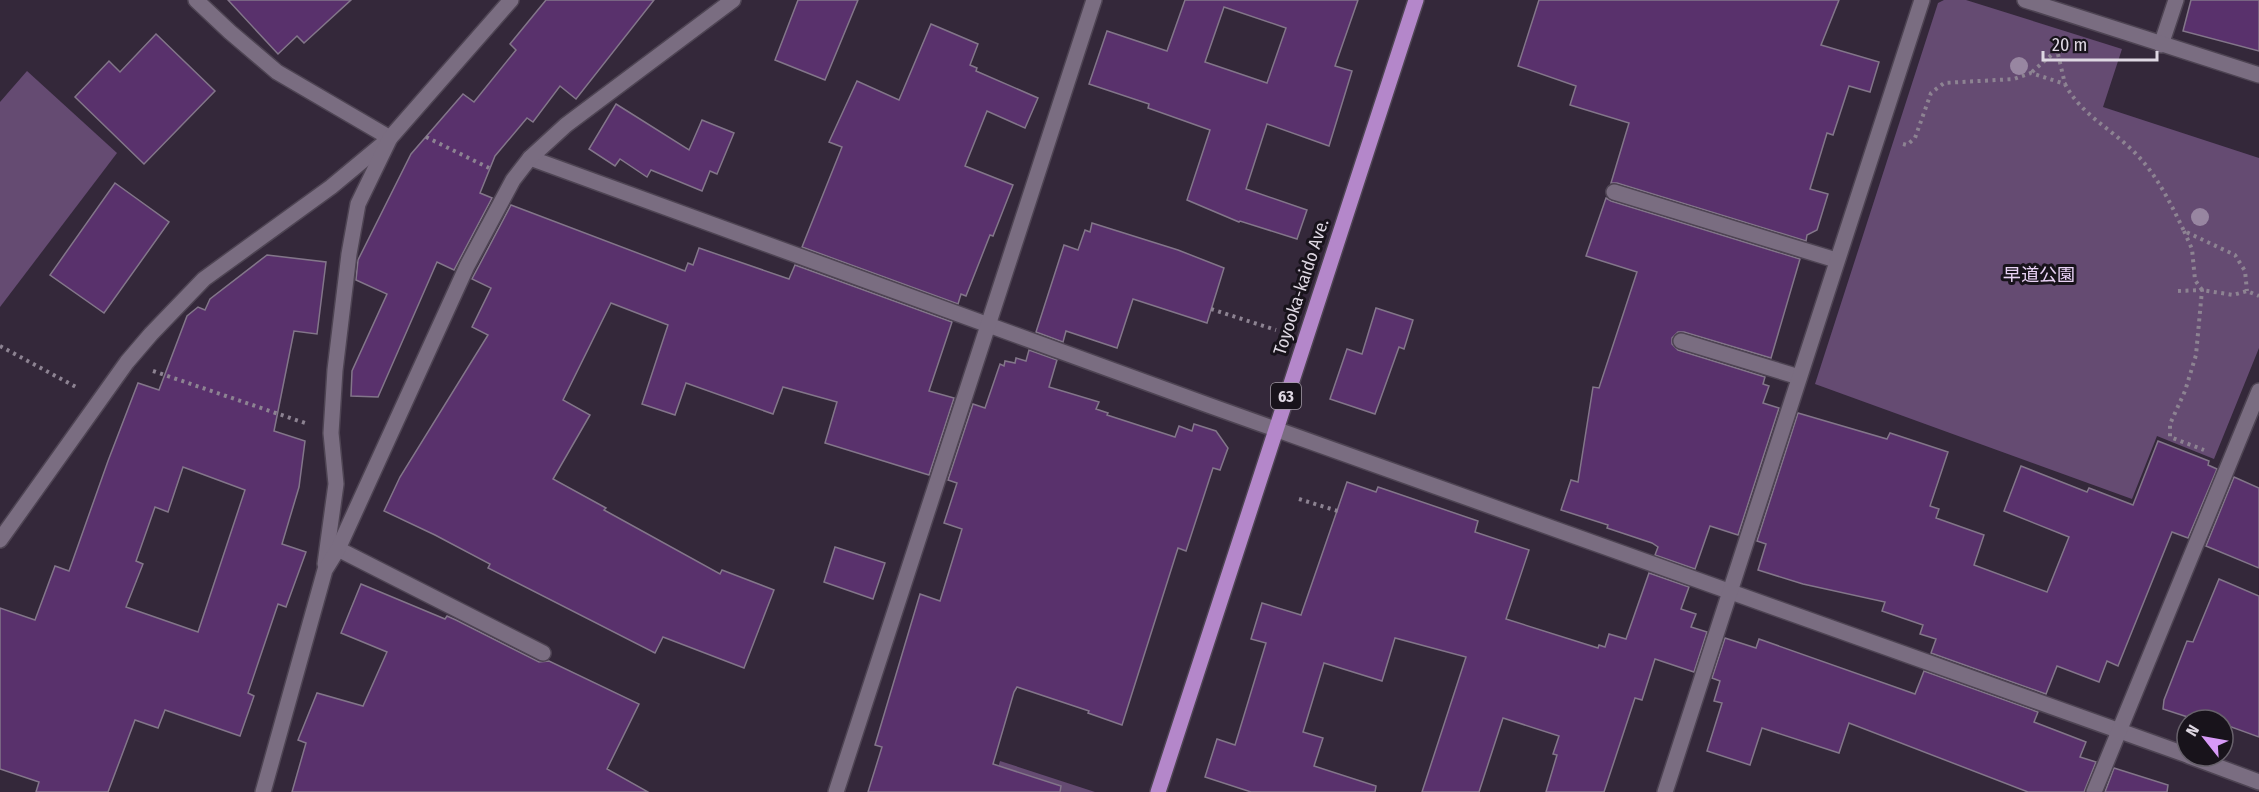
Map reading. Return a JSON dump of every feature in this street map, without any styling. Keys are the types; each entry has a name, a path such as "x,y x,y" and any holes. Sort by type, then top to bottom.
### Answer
{"main road":[{"name":"Toyooka-kaido Ave.","path":"1158,792 1416,0"}],"street":[{"path":"196,0 277,72 390,138"},
{"path":"0,540 127,362 150,334 204,279 331,188 390,138 511,0"},
{"path":"325,570 338,549 467,266 513,180 530,158 566,125 733,0"},
{"path":"836,792 1094,0"},
{"path":"1665,792 1922,0"},
{"path":"2025,0 2259,75"},
{"path":"2161,45 2176,0"},
{"path":"263,792 325,570 336,484 331,433 334,370 353,229 358,204 390,138"},
{"path":"530,158 988,326 2175,751"},
{"path":"1614,192 1836,260"},
{"path":"1681,341 1799,377"},
{"path":"2094,792 2259,391"},
{"path":"338,549 543,653"},
{"path":"2221,768 2259,782"}],"path":[{"path":"1877,135 1907,145 1915,138 1930,93 1944,83 2014,80 2031,72 2056,50 2073,99 2091,117 2133,150 2150,171 2169,199 2192,249 2194,280 2202,290 2196,355 2185,391 2170,424 2170,437 2230,461"},
{"path":"2031,72 2066,84"},
{"path":"390,138 418,133 513,180"},
{"path":"2184,231 2235,255 2245,271 2247,291"},
{"path":"2178,291 2202,290 2233,295 2247,291 2259,296"},
{"path":"1211,309 1276,330"},
{"path":"0,346 100,400"},
{"path":"127,362 331,433"},
{"path":"1299,499 1341,512"}],"green space":[{"name":"早道公園","path":"1944,0 1966,0 2122,49 2103,107 2259,158 2259,348 2214,459 2157,436 2132,499 1815,384 1938,3"},
{"path":"27,71 117,153 0,307 0,102"},
{"path":"1000,761 1095,792 990,792"}],"building":[{"path":"228,0 351,0 304,43 297,36 278,54"},
{"path":"546,0 654,0 576,99 560,86 533,122 527,118 495,156 480,193 492,198 454,270 437,262 378,397 351,396 352,371 387,294 356,280 358,260 411,154 463,94 474,102 516,50 510,44"},
{"path":"798,0 858,0 825,80 775,60"},
{"path":"1185,0 1358,0 1335,66 1352,71 1329,146 1267,124 1246,189 1307,210 1297,239 1239,222 1187,200 1210,130 1148,108 1149,104 1089,84 1107,31 1167,51","holes":["1224,7 1286,28 1267,83 1205,62"]},
{"path":"1539,0 1839,0 1821,45 1879,62 1870,92 1849,86 1833,135 1827,133 1810,189 1828,194 1817,230 1807,235 1806,241 1611,183 1629,123 1570,105 1576,86 1518,66"},
{"path":"2191,0 2259,0 2259,51 2183,31"},
{"path":"931,24 978,44 970,65 977,68 976,71 1038,98 1025,128 987,111 965,166 1013,185 966,296 961,294 958,304 802,247 842,147 829,142 857,81 899,100"},
{"path":"156,34 215,91 144,164 75,97 109,61 120,72"},
{"path":"616,104 689,150 702,120 734,133 717,174 710,171 702,191 651,170 647,177 620,159 615,166 589,149"},
{"path":"115,183 169,222 104,313 50,275"},
{"path":"1606,198 1800,259 1771,358 1684,332 1678,332 1672,338 1672,344 1678,350 1765,377 1763,384 1769,386 1763,403 1779,408 1738,535 1710,526 1695,569 1655,555 1658,547 1652,543 1607,528 1608,525 1561,510 1571,480 1578,482 1593,387 1599,388 1637,272 1586,256"},
{"path":"511,205 685,271 688,263 693,265 699,248 789,279 795,265 952,322 929,391 954,398 929,475 825,443 837,402 783,387 773,414 686,383 675,415 642,404 668,325 611,303 563,400 590,415 553,479 720,574 722,570 774,590 744,668 663,637 655,653 488,568 490,564 435,535 384,511 400,477 488,335 472,327 491,288 472,279"},
{"path":"1092,223 1178,250 1224,268 1207,323 1133,299 1117,348 1066,331 1063,342 1036,332 1064,245 1078,250 1085,230 1090,232"},
{"path":"267,255 326,262 317,334 294,331 274,431 305,441 299,487 282,544 306,552 286,607 278,604 248,693 254,696 240,736 165,710 158,728 135,720 108,792 36,792 39,782 0,769 0,608 35,620 55,566 69,571 138,383 159,390 187,316 198,307 205,310 210,299","holes":["183,467 245,490 198,632 126,607 143,564 136,561 155,507 168,512"]},
{"path":"1376,308 1413,320 1404,349 1399,347 1375,414 1330,399 1347,349 1362,354"},
{"path":"1029,350 1057,360 1049,387 1099,402 1096,409 1108,413 1107,415 1175,437 1179,426 1192,431 1194,424 1216,431 1228,448 1220,470 1213,468 1186,551 1178,548 1122,725 1088,713 1089,711 1017,687 1014,692 993,764 1061,786 1060,792 868,792 882,747 875,745 920,594 940,601 962,529 944,523 957,483 948,480 973,404 985,408 1000,364 1004,366 1005,361 1015,363 1016,358 1026,361"},
{"path":"1798,413 1887,439 1890,433 1948,452 1930,506 1939,509 1936,518 1984,535 1974,565 2047,592 2069,537 2004,511 2021,466 2087,492 2089,488 2133,505 2158,441 2209,461 2208,465 2217,469 2188,538 2172,532 2118,666 2107,661 2099,682 2057,666 2046,694 1931,653 1936,639 1920,634 1923,625 1882,611 1885,602 1803,584 1758,570 1766,544 1757,541"},
{"path":"2234,477 2259,488 2259,568 2206,546"},
{"path":"1347,482 1376,492 1378,487 1478,521 1475,532 1529,550 1506,619 1598,648 1599,645 1605,647 1609,634 1626,639 1649,573 1689,587 1681,609 1696,614 1691,627 1707,632 1694,672 1655,659 1642,700 1635,698 1604,792 1546,792 1557,755 1553,754 1559,736 1503,718 1479,792 1422,792 1466,657 1395,638 1382,681 1324,663 1303,732 1323,738 1314,766 1376,786 1375,792 1251,792 1205,777 1217,739 1235,745 1266,643 1251,639 1262,603 1301,615"},
{"path":"835,547 885,563 873,599 824,582"},
{"path":"2219,579 2259,596 2259,737 2235,728 2235,708 2175,708 2175,713 2163,709 2164,700 2187,641 2193,642"},
{"path":"361,584 445,619 447,616 539,662 549,661 639,704 607,769 648,792 292,792 306,743 298,740 317,693 363,706 387,652 341,633"},
{"path":"1725,638 1756,648 1759,639 1915,694 1924,671 2038,712 2034,722 2086,742 2080,757 2096,762 2084,792 2028,792 1849,723 1839,753 1762,728 1750,765 1707,751 1722,703 1714,701 1720,681 1712,678"},
{"path":"2114,768 2168,785 2167,792 2105,792"}]}
